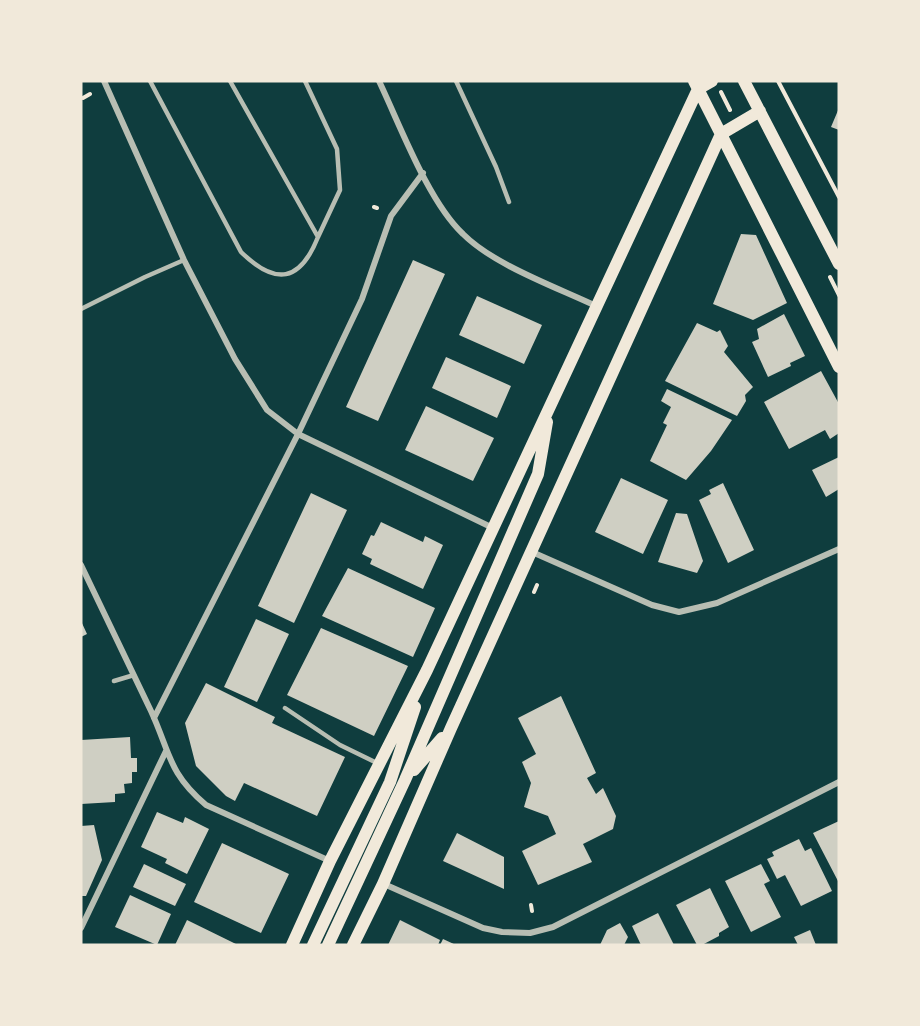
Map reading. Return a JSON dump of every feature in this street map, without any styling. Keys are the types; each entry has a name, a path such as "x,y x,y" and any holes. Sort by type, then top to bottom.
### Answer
{"main road":[{"path":"696,85 712,81"},
{"path":"744,81 839,264"},
{"path":"696,85 839,367"},
{"path":"292,945 330,861 428,670 696,85"},
{"path":"352,945 383,884 451,728 721,134 760,111"},
{"path":"328,945 405,780 538,474 549,406"},
{"path":"313,945 390,782 428,670"},
{"path":"405,780 451,728"}],"street":[{"path":"104,81 184,260 235,359 267,410 298,434 494,528"},
{"path":"379,81 423,173 453,223 492,257 596,306"},
{"path":"154,718 298,434 362,299 391,216 423,173"},
{"path":"532,552 652,604 679,612 717,603 839,549"},
{"path":"81,565 154,718 176,773 189,791 206,805 330,861"},
{"path":"81,928 166,751"},
{"path":"383,884 483,928 502,932 530,933 553,927 839,782"}],"lane":[{"path":"150,81 241,252 253,264 267,272 282,275 295,271 308,260 340,190 337,149 305,81"},
{"path":"230,81 318,237"},
{"path":"456,81 509,202"},
{"path":"81,309 184,260"},
{"path":"114,681 134,675"},
{"path":"285,708 340,745 379,765"}],"path":[{"path":"778,81 839,197"},
{"path":"83,98 90,94"},
{"path":"534,592 537,585"}],"building":[{"path":"839,108 839,130 831,127"},
{"path":"741,234 756,235 787,303 753,320 713,304"},
{"path":"413,260 445,274 378,421 346,407"},
{"path":"477,296 542,325 524,364 459,335"},
{"path":"784,314 805,356 768,377 752,342 759,339 757,329"},
{"path":"697,323 717,332 720,330 728,346 724,352 753,387 745,395 746,401 737,416 665,381"},
{"path":"446,357 511,386 497,418 432,388"},
{"path":"821,371 839,404 839,433 830,439 825,430 789,449 764,402"},
{"path":"667,389 732,420 711,451 686,480 650,461 667,425 663,423 671,407 661,401"},
{"path":"426,406 494,438 473,481 405,450"},
{"path":"839,457 839,489 826,497 812,470"},
{"path":"621,478 668,500 643,554 595,532"},
{"path":"723,483 754,550 728,563 699,500 711,494 709,490"},
{"path":"311,493 347,510 294,623 258,606"},
{"path":"676,513 687,514 703,561 697,573 658,562"},
{"path":"381,522 423,542 425,536 443,545 423,589 370,564 372,559 362,554 371,535 374,536"},
{"path":"348,568 435,608 413,657 322,616"},
{"path":"256,619 289,634 257,702 224,687"},
{"path":"81,621 87,634 81,637"},
{"path":"321,628 408,666 374,736 287,695"},
{"path":"206,683 275,717 272,723 345,757 317,816 244,783 235,801 226,796 196,766 185,723"},
{"path":"561,696 596,773 587,778 596,794 603,788 616,816 613,829 583,844 592,862 538,885 522,851 556,834 548,816 524,807 531,783 522,762 536,754 518,718"},
{"path":"130,737 131,758 137,758 137,772 132,772 132,783 124,784 125,793 115,794 115,802 81,804 81,740"},
{"path":"157,812 183,823 185,817 209,829 187,874 165,863 167,859 141,847"},
{"path":"839,821 839,883 813,833"},
{"path":"94,825 102,860 86,896 81,896 81,826"},
{"path":"457,833 504,857 504,889 443,861"},
{"path":"799,839 805,851 811,848 832,891 801,906 785,875 777,879 767,859 774,856 772,852"},
{"path":"222,843 289,874 261,933 194,902"},
{"path":"144,864 186,884 175,906 133,887"},
{"path":"761,864 770,881 764,884 781,917 751,932 725,881"},
{"path":"710,888 729,927 719,933 719,936 702,945 697,945 676,905"},
{"path":"130,895 171,914 157,945 115,927"},
{"path":"658,913 674,945 641,945 632,926"},
{"path":"187,920 238,945 175,945"},
{"path":"400,920 440,940 438,945 388,945"},
{"path":"620,923 628,937 624,945 600,945 607,930"},
{"path":"810,930 816,945 798,945 794,937"},
{"path":"443,939 456,945 440,945"}]}
